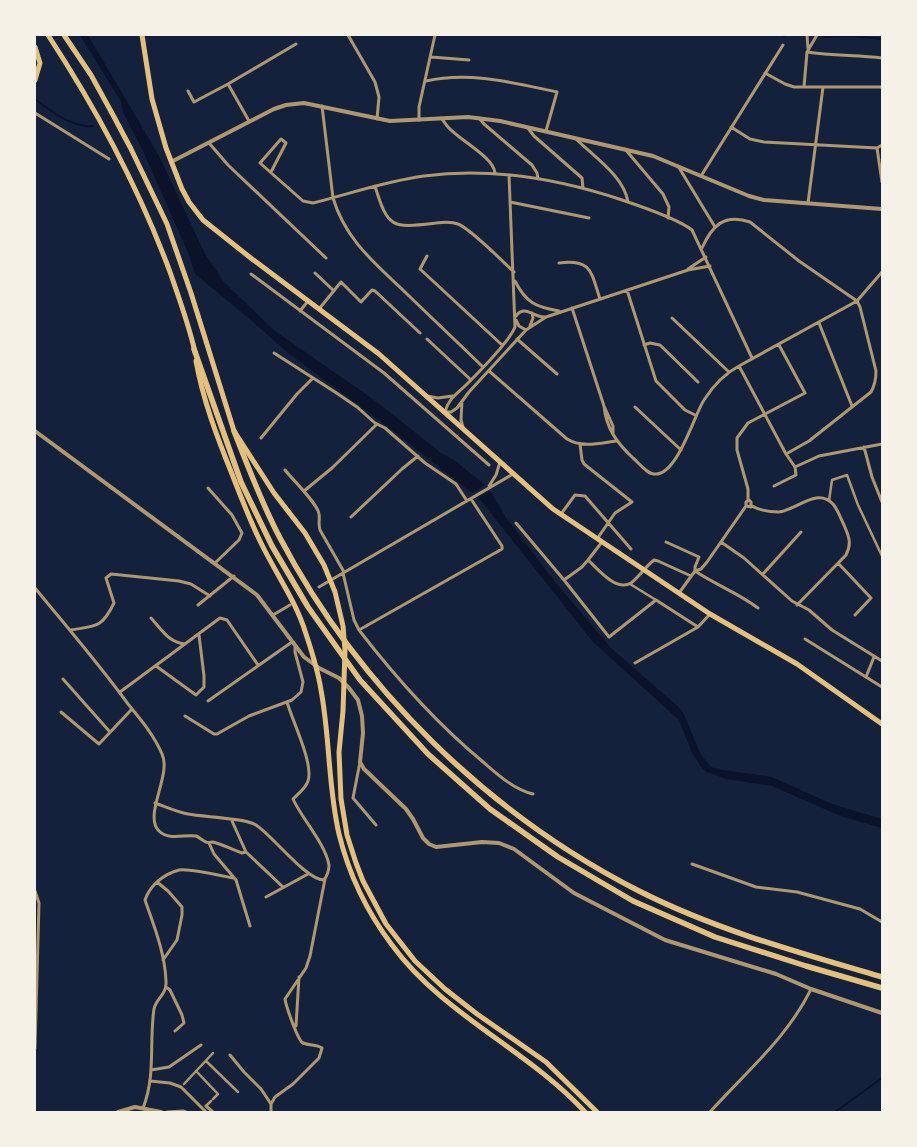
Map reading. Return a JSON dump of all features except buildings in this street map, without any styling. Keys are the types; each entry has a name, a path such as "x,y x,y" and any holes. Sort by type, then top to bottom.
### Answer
{"highway":[{"path":"194,349 241,482 272,546 308,607 360,680 428,754 505,820 558,857 633,901 715,937 882,988"},
{"path":"234,432 280,537 318,603 371,674 437,748 497,800 564,848 639,891 720,927 882,977"}],"main road":[{"path":"46,35 101,121 154,228 179,297 194,349 200,383 220,445 258,536 290,595 306,632 321,689 332,795 339,833 351,874 379,928 405,962 428,986 535,1066 585,1112"},
{"path":"63,35 91,75 131,149 167,224 194,301 234,432 274,493 305,533 324,565 335,592 343,626 345,650 343,711 339,752 341,799 356,863 386,924 415,961 445,988 477,1014 546,1062 597,1112"},
{"path":"142,35 152,99 171,162 189,202 203,220 238,249 379,354 561,515 710,614 797,664 882,724"},
{"path":"35,47 40,64 35,80"}],"street":[{"path":"348,35 375,82 378,97 376,119"},
{"path":"419,120 419,107 435,35"},
{"path":"804,87 808,51 807,35"},
{"path":"808,51 817,35"},
{"path":"188,91 194,102 296,44"},
{"path":"701,176 783,45"},
{"path":"808,51 882,58"},
{"path":"431,57 469,60"},
{"path":"765,73 785,84 804,87 882,87"},
{"path":"426,81 446,77 470,77 557,92 546,131"},
{"path":"228,84 249,121"},
{"path":"808,203 823,87"},
{"path":"171,162 274,109 304,102 390,121 441,117 479,118 528,127 653,156 749,196 764,200 882,209"},
{"path":"322,106 333,198 342,222 357,245 482,366"},
{"path":"35,113 109,159"},
{"path":"441,117 448,128 488,160 495,173"},
{"path":"479,118 532,165 538,179"},
{"path":"528,127 534,136 582,178 583,188"},
{"path":"731,127 750,139 764,142 877,148 882,145"},
{"path":"573,136 620,181 628,202"},
{"path":"270,172 286,143 281,138 260,163 270,172 303,201 313,203 408,179 443,174 495,173 583,188 628,202 692,230 752,358"},
{"path":"209,143 228,165 326,258"},
{"path":"877,148 882,182"},
{"path":"625,149 663,194 669,207 668,218"},
{"path":"677,166 715,227"},
{"path":"509,175 516,318 519,326 526,330"},
{"path":"375,186 384,212 387,218 394,224 407,226 444,222 457,223 514,272"},
{"path":"510,202 588,218"},
{"path":"702,248 708,235 715,227 728,219 743,219 750,222 799,261 858,301 876,371 876,380 871,392 809,441 786,454"},
{"path":"427,256 420,269 502,345"},
{"path":"688,270 706,257"},
{"path":"559,262 572,261 586,265 600,299"},
{"path":"523,310 518,313 513,333 471,380 448,402 445,412 454,410 517,339 530,326 546,317 688,270 710,266"},
{"path":"572,308 604,406 605,418 616,440 649,473 657,475 665,471 681,450 695,415 721,378 752,358 858,301 882,272"},
{"path":"315,273 334,291"},
{"path":"251,274 384,374 489,465"},
{"path":"514,280 520,292 531,302 559,312"},
{"path":"319,309 341,282 361,302 372,290 375,290 420,332"},
{"path":"627,290 658,384 685,410 695,415"},
{"path":"300,312 308,301"},
{"path":"515,303 518,307 538,317 546,317"},
{"path":"530,326 533,318 531,313"},
{"path":"672,318 729,372"},
{"path":"818,323 852,406"},
{"path":"427,339 471,380"},
{"path":"517,339 557,374"},
{"path":"644,345 650,343 660,345 698,382"},
{"path":"695,571 702,569 748,501 746,481 737,450 737,438 748,423 805,393 779,345"},
{"path":"274,353 357,407 456,484 470,499 502,546 502,548 359,630"},
{"path":"739,366 786,454 795,467 796,475 774,486"},
{"path":"489,370 567,439 580,444 616,440"},
{"path":"261,438 302,388 313,378"},
{"path":"407,394 415,385"},
{"path":"456,394 463,400"},
{"path":"427,396 444,398 456,394"},
{"path":"463,400 461,420 463,428"},
{"path":"635,408 681,450"},
{"path":"304,491 326,473 377,424"},
{"path":"35,430 234,576 257,595 304,657 319,668 339,678 349,688 358,700 362,716 363,733 353,798 376,825"},
{"path":"564,580 582,567 588,560 600,540 607,523 621,508 632,502 584,464 580,444"},
{"path":"795,467 819,456 882,444"},
{"path":"864,447 872,477 882,502"},
{"path":"351,517 402,468 418,456"},
{"path":"488,488 496,475 500,462"},
{"path":"285,470 318,509 320,514 318,523 320,530 344,573 354,620 359,630 411,694 454,737 514,786 533,794"},
{"path":"319,587 513,473"},
{"path":"829,501 832,480 848,475 858,505 882,556"},
{"path":"208,488 232,515 242,533 239,540 215,563"},
{"path":"561,515 574,495 585,496 631,549"},
{"path":"746,506 748,508 752,506 780,512 814,498 823,498 835,506 850,539 850,547 846,555 798,605"},
{"path":"748,501 751,502 752,506"},
{"path":"516,523 609,637 656,600"},
{"path":"763,574 800,532"},
{"path":"666,542 699,557 695,571 680,593"},
{"path":"721,542 763,574 798,605 809,610 832,630 882,661"},
{"path":"588,560 612,581 619,585 630,584 698,627"},
{"path":"630,584 654,560 658,560 691,576"},
{"path":"838,563 871,598 855,615"},
{"path":"695,571 743,597 758,608"},
{"path":"70,630 98,625 108,616 114,602 106,578 111,574 179,580 191,584 210,596"},
{"path":"198,605 234,576"},
{"path":"35,588 152,734 165,764 162,784 155,803 156,827 162,833 177,837 196,836 209,843 213,842 242,853 246,852"},
{"path":"273,615 290,605"},
{"path":"635,663 698,627 710,614"},
{"path":"151,618 170,640 186,644"},
{"path":"120,692 220,618 227,620 258,665"},
{"path":"156,666 196,695 204,686 199,634"},
{"path":"806,640 882,687"},
{"path":"208,701 292,642"},
{"path":"186,716 214,734 217,734 249,716 287,702 297,696 303,689 303,682 294,652 295,646"},
{"path":"866,677 874,657"},
{"path":"63,679 110,732"},
{"path":"287,702 303,747 309,779 306,786 293,799 322,848 329,866 310,956 306,968 285,999 286,1009 296,1026"},
{"path":"61,712 99,744 132,709"},
{"path":"360,762 364,769 406,808 422,838 428,844 436,847 482,842 499,843 514,848 574,893 665,940 776,974 811,989 882,1013"},
{"path":"155,803 188,814 254,823 277,842 308,874 319,880 325,879"},
{"path":"232,820 246,852 283,887"},
{"path":"209,843 211,850 236,880 250,926"},
{"path":"692,864 756,888 797,892 860,909 882,922"},
{"path":"143,1108 150,1081 154,1006 165,992 166,987 159,940 145,900 148,890 180,870 233,878"},
{"path":"266,897 308,874"},
{"path":"158,882 182,907 176,940 163,961"},
{"path":"35,891 39,903 35,1048"},
{"path":"35,926 38,922"},
{"path":"271,1104 275,1097 293,1084 319,1058 322,1048 299,1039 296,1026 299,976"},
{"path":"166,987 170,990 182,1014 184,1023 176,1032"},
{"path":"710,1112 791,1024 811,989"},
{"path":"151,1070 169,1067 201,1045"},
{"path":"184,1084 214,1053"},
{"path":"230,1055 261,1089 271,1104 272,1112"},
{"path":"206,1061 238,1092"},
{"path":"196,1071 218,1094 206,1106 213,1112"},
{"path":"150,1081 175,1084 206,1112"},
{"path":"118,1112 128,1108 143,1108 161,1112"},
{"path":"167,1112 184,1110 186,1112"}],"water":[{"path":"80,35 88,35 159,156 205,254 224,282 275,331 377,402 485,485 472,493 397,434 288,353 195,274 189,255 143,151 123,112 121,102"},
{"path":"490,491 507,519 556,583 611,648 682,710 701,755 711,767 772,777 832,804 882,819 882,828 843,817 772,786 726,779 707,772 702,768 692,753 679,720 593,642 478,497"}],"waterway":[{"path":"823,37 850,36 882,39"},
{"path":"35,99 70,122 93,126"},
{"path":"835,1112 882,1078"}]}
